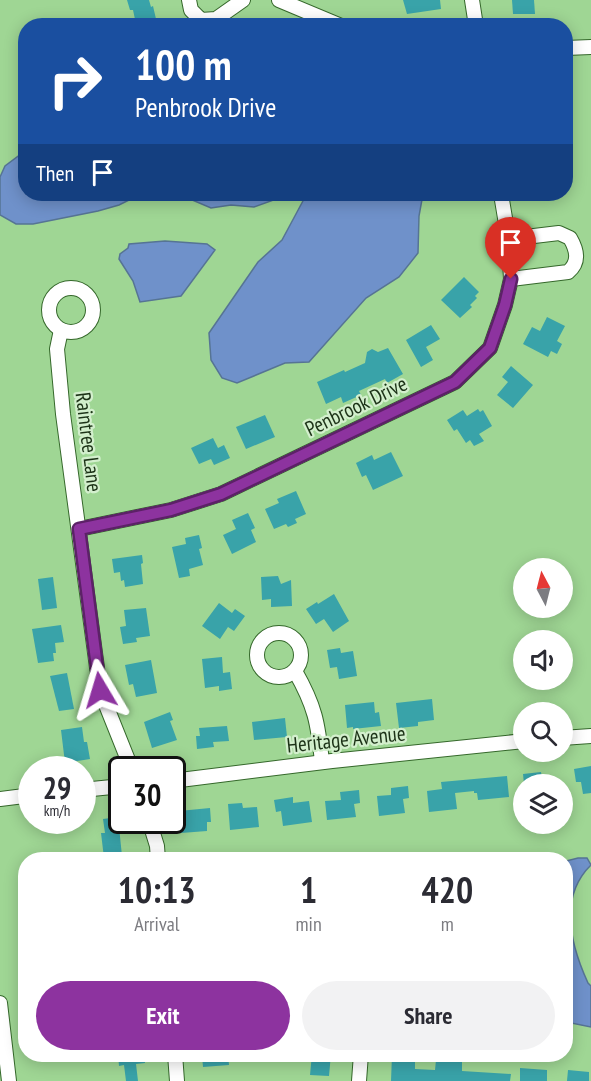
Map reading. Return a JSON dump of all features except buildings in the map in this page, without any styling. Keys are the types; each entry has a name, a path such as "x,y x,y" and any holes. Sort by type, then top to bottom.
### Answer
{"street":[{"path":"189,0 191,10 199,18"},
{"path":"217,18 243,0"},
{"path":"279,0 322,18"},
{"path":"472,0 475,18"},
{"path":"573,48 591,47"},
{"name":"Penbrook Drive","path":"79,529 171,510 221,494 455,382 490,348 505,305 511,279 509,239 502,201"},
{"path":"509,239 559,233 570,238 577,254 576,262 568,272 511,279"},
{"name":"Raintree Lane","path":"61,330 57,350 63,414 100,690 126,756"},
{"path":"294,671 309,695 313,707 318,724 322,762"},
{"path":"573,737 591,736"},
{"name":"Heritage Avenue","path":"186,779 513,742"},
{"path":"0,799 18,797"},
{"path":"153,834 157,852"},
{"path":"0,1003 6,1077"},
{"path":"176,1062 177,1081"},
{"path":"359,1081 360,1062"}],"water":[{"path":"18,156 18,201 127,201 98,211 33,224 16,224 0,215 0,177 5,166"},
{"path":"195,201 271,201 254,207 231,205 211,208"},
{"path":"303,201 422,201 418,253 399,277 366,298 309,362 285,363 237,383 222,378 211,360 209,333 258,262 282,240"},
{"path":"165,241 207,244 215,250 181,296 140,302 133,281 119,259 120,254 128,248 129,244"},
{"path":"587,858 591,865 581,878 573,897 573,859"},
{"path":"573,938 582,969 591,986 591,1027 573,1023"}],"route":[{"path":"100,690 79,529 171,510 221,494 455,382 490,348 505,305 511,279"}]}
